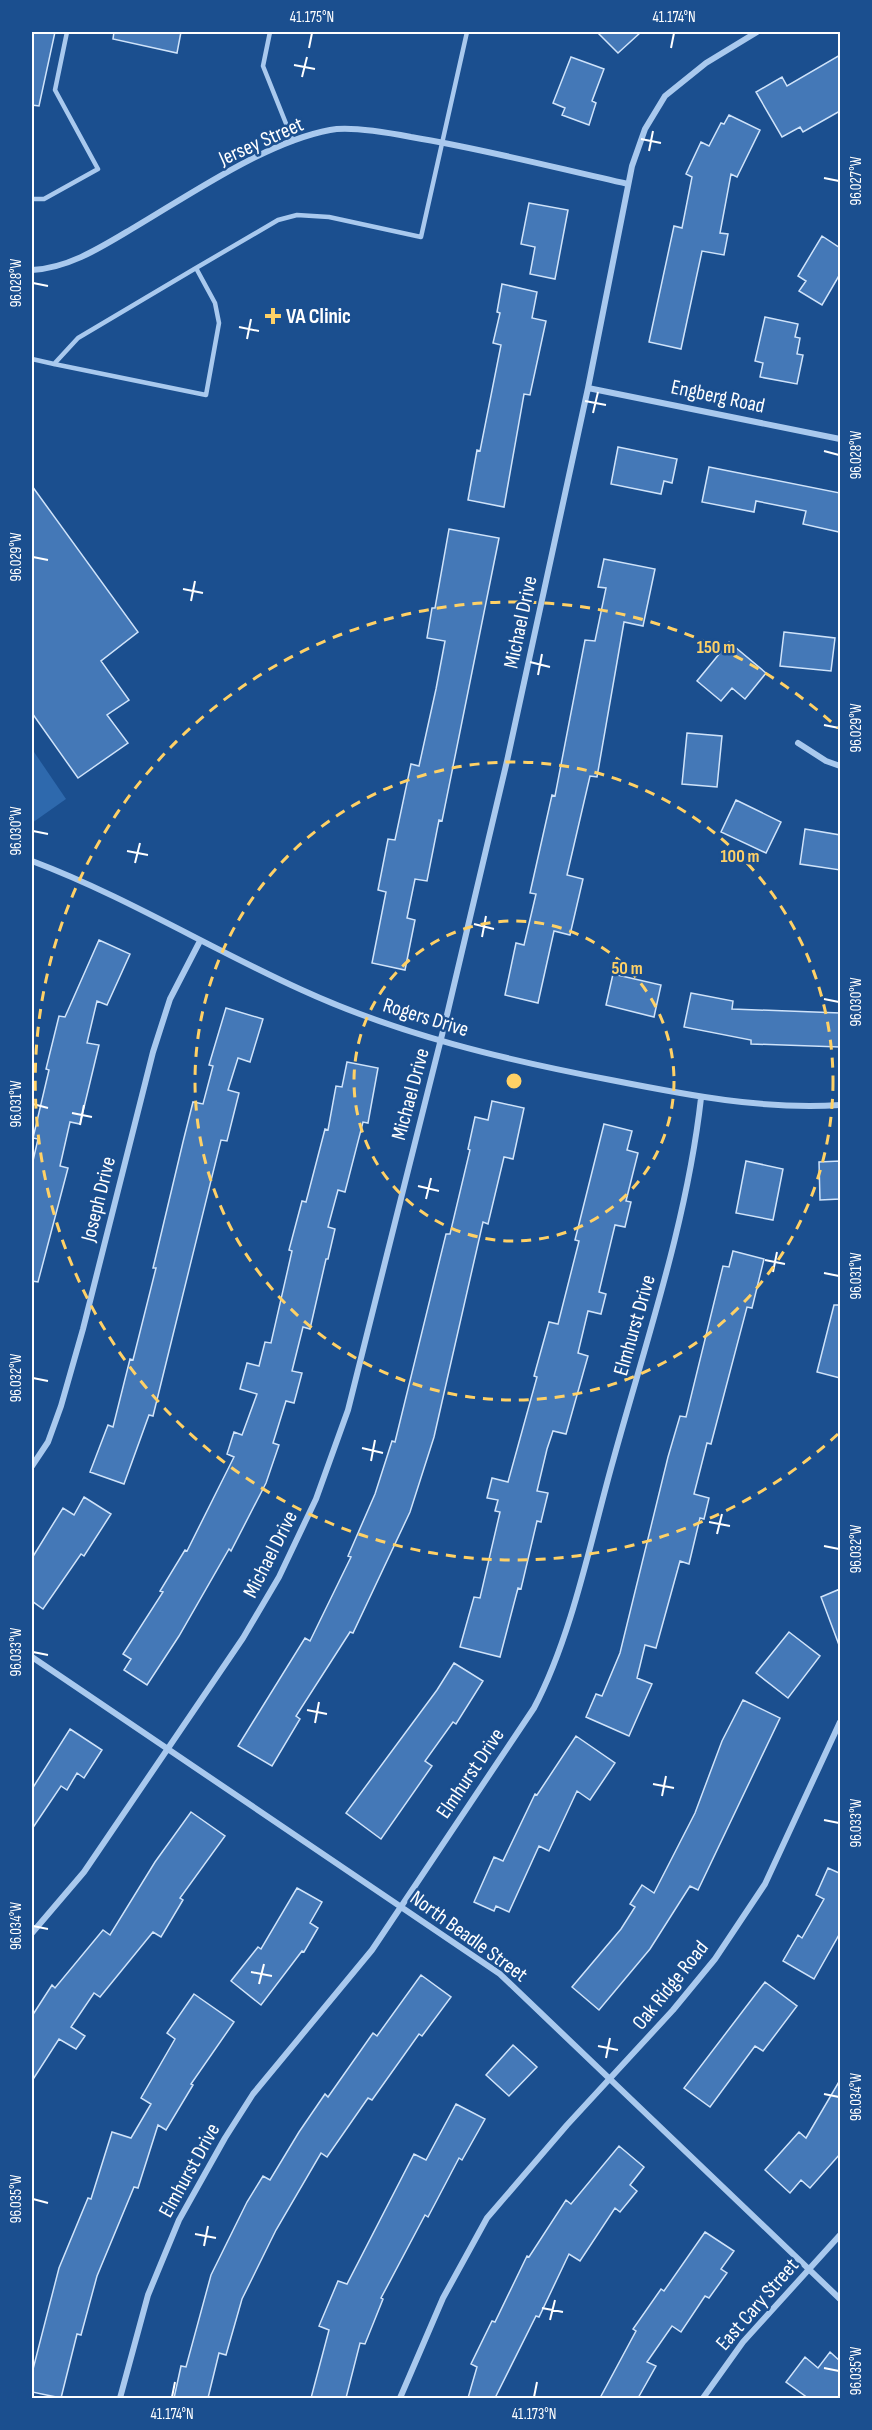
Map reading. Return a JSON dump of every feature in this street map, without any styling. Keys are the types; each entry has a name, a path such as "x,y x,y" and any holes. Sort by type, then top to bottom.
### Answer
{"street":[{"name":"Michael Drive","path":"32,1933 84,1872 255,1618 279,1577 316,1498 348,1410 441,1041 507,761 588,387 628,184 645,129 665,96 706,63 757,32"},
{"name":"Jersey Street","path":"32,270 64,265 111,241 234,169 293,141 332,130 386,132 443,142 628,184"},
{"name":"Engberg Road","path":"588,387 840,438"},
{"path":"798,743 826,761 840,766"},
{"name":"Rogers Drive","path":"32,861 74,878 304,991 391,1026 536,1065 701,1098 801,1108 840,1106"},
{"name":"Joseph Drive","path":"32,1466 48,1442 61,1406 83,1329 153,1052 170,999 200,941"},
{"name":"Elmhurst Drive","path":"120,2398 148,2295 179,2220 219,2148 253,2094 372,1950 534,1708 554,1662 577,1590 682,1213 701,1098"},
{"name":"North Beadle Street","path":"32,1657 500,1974 840,2299"},
{"name":"Oak Ridge Road","path":"400,2398 443,2298 487,2218 567,2125 673,2010 715,1959 765,1884 840,1722"},
{"name":"East Cary Street","path":"703,2398 743,2342 840,2235"}],"lane":[{"path":"32,199 44,199 98,169 56,90 67,32"},
{"path":"270,32 263,66 293,141"},
{"path":"54,363 78,338 278,220 297,215 329,217 421,237 467,32"},
{"path":"32,359 206,395 219,323 215,303 196,268"}],"shaded area":[{"path":"32,749 66,799 32,823"}],"building":[{"path":"32,32 55,32 39,106 32,105"},
{"path":"114,32 181,32 177,53 113,39"},
{"path":"597,32 641,32 618,53"},
{"path":"840,55 840,111 803,132 800,127 782,137 756,92 782,77 787,86"},
{"path":"571,57 604,69 592,101 596,103 589,125 562,115 565,108 553,103"},
{"path":"729,115 760,130 737,177 731,174 720,233 728,234 724,255 702,251 681,349 649,342 674,226 682,228 692,177 686,174 701,142 709,146 721,123 724,124"},
{"path":"529,203 568,210 555,279 530,274 535,247 521,244"},
{"path":"822,236 840,248 840,274 822,305 799,291 806,281 798,276"},
{"path":"502,284 537,292 532,318 546,321 530,395 524,394 504,507 468,500 501,345 493,343 500,313 497,312"},
{"path":"765,317 798,324 795,337 800,338 797,354 803,355 797,384 760,377 763,363 755,361"},
{"path":"618,447 677,459 672,483 664,481 661,494 611,484"},
{"path":"709,467 840,493 839,532 803,524 806,511 756,501 754,512 702,502"},
{"path":"32,486 138,632 101,661 129,700 107,715 128,743 78,778 32,713"},
{"path":"449,529 499,538 442,821 439,820 427,881 415,879 407,918 415,920 405,970 372,963 386,892 378,890 388,839 395,840 411,764 419,766 436,689 445,641 427,638 432,608 435,608"},
{"path":"604,559 655,569 643,626 624,622 597,777 590,776 567,875 583,879 570,935 554,931 538,1003 505,995 516,943 524,945 536,894 530,893 552,795 555,796 585,640 595,641 606,588 598,587"},
{"path":"784,632 835,638 831,671 780,666"},
{"path":"729,642 766,673 745,699 732,688 721,701 697,681"},
{"path":"687,733 722,736 717,787 682,784"},
{"path":"736,800 781,822 766,853 721,832"},
{"path":"805,829 840,835 840,870 800,864"},
{"path":"99,940 130,954 107,1005 97,1001 87,1043 99,1045 80,1124 70,1122 60,1166 68,1168 38,1282 32,1281 32,1165 38,1139 33,1138 49,1070 46,1069 59,1016 65,1017"},
{"path":"613,974 661,985 654,1017 606,1005"},
{"path":"691,993 733,1001 732,1009 840,1013 840,1047 751,1044 751,1040 684,1027"},
{"path":"226,1008 263,1019 250,1062 238,1058 228,1090 239,1093 227,1141 221,1140 153,1416 149,1415 124,1484 90,1472 108,1425 113,1427 130,1359 133,1360 193,1102 203,1104 213,1066 209,1065"},
{"path":"347,1062 378,1068 368,1123 363,1122 345,1192 338,1190 328,1227 335,1229 328,1259 326,1259 310,1329 303,1327 292,1371 302,1373 294,1403 286,1401 273,1443 279,1445 266,1483 231,1551 229,1549 179,1636 147,1685 124,1670 131,1659 123,1654 163,1592 160,1591 185,1550 187,1551 234,1457 227,1454 234,1432 242,1435 257,1394 240,1389 247,1363 259,1366 265,1342 271,1343 292,1251 289,1250 302,1201 306,1202 325,1129 328,1130 336,1086 342,1087"},
{"path":"492,1101 524,1108 513,1159 504,1157 488,1224 483,1222 434,1437 410,1512 353,1633 350,1632 296,1716 300,1719 272,1766 238,1746 305,1638 310,1641 351,1557 348,1556 375,1494 392,1441 395,1442 446,1234 450,1234 470,1150 468,1149 475,1117 488,1120"},
{"path":"604,1124 632,1131 627,1150 638,1153 626,1201 631,1202 625,1227 615,1225 599,1292 606,1294 601,1314 588,1311 578,1353 588,1356 566,1434 553,1431 547,1449 537,1491 548,1493 541,1522 537,1521 521,1589 518,1588 500,1657 460,1647 474,1597 480,1598 500,1512 495,1511 498,1500 487,1498 492,1478 508,1482 537,1377 534,1376 549,1322 558,1324 579,1241 575,1240"},
{"path":"746,1161 783,1169 773,1220 736,1213"},
{"path":"840,1161 840,1199 820,1200 819,1162"},
{"path":"733,1251 764,1259 752,1308 747,1307 711,1444 707,1443 694,1494 709,1498 704,1519 700,1518 689,1564 680,1561 656,1648 645,1645 637,1678 652,1684 629,1736 586,1717 596,1694 602,1696 620,1653 668,1457 680,1416 686,1417 723,1266 729,1267"},
{"path":"834,1305 840,1305 840,1378 817,1372"},
{"path":"84,1497 111,1514 84,1556 81,1554 43,1609 32,1601 32,1558 63,1508 74,1515"},
{"path":"840,1589 840,1645 839,1645 821,1597"},
{"path":"789,1632 820,1656 788,1698 756,1673"},
{"path":"454,1663 483,1681 456,1724 453,1722 425,1761 432,1766 381,1839 346,1813 437,1690"},
{"path":"743,1700 780,1718 698,1890 690,1886 650,1949 599,2010 572,1987 621,1929 635,1907 630,1904 642,1885 654,1893 695,1813 722,1741"},
{"path":"70,1729 102,1750 84,1778 77,1773 67,1790 61,1786 32,1829 32,1789"},
{"path":"576,1736 615,1763 590,1800 577,1791 549,1851 539,1846 509,1912 496,1906 494,1911 474,1902 494,1857 503,1861 535,1794 537,1795"},
{"path":"191,1812 225,1836 180,1898 183,1900 161,1937 153,1932 100,1997 94,1993 71,2027 85,2036 76,2049 59,2039 32,2081 32,2016 52,1985 55,1988 103,1930 110,1935 155,1862"},
{"path":"828,1868 839,1873 840,1871 840,1933 814,1979 783,1961 798,1935 802,1938 824,1899 816,1895"},
{"path":"297,1888 322,1902 310,1923 318,1928 304,1952 302,1951 261,2005 231,1981 258,1947 261,1949"},
{"path":"421,1975 451,1997 422,2036 419,2034 372,2100 368,2098 327,2157 321,2153 276,2230 242,2299 226,2355 219,2353 208,2398 174,2398 181,2366 186,2367 211,2275 247,2202 263,2176 270,2180 325,2094 328,2097 373,2033 377,2036"},
{"path":"765,1982 797,2006 763,2051 755,2046 710,2107 684,2088"},
{"path":"194,1994 234,2022 191,2084 193,2085 166,2130 158,2125 138,2188 134,2187 97,2276 81,2335 77,2334 61,2398 32,2392 32,2373 59,2268 88,2198 91,2199 112,2132 131,2138 151,2104 141,2098 175,2039 167,2033"},
{"path":"513,2045 537,2067 509,2096 486,2075"},
{"path":"840,2080 840,2154 810,2188 801,2180 790,2193 765,2170 799,2132 806,2138"},
{"path":"456,2104 485,2119 462,2160 459,2158 428,2217 425,2215 381,2298 383,2299 365,2344 360,2343 346,2398 311,2398 329,2330 319,2326 338,2281 347,2284 414,2154 426,2160"},
{"path":"619,2146 644,2167 630,2185 637,2191 620,2212 615,2208 580,2261 569,2254 539,2317 536,2316 495,2398 468,2398 477,2367 471,2364 492,2321 495,2322 527,2256 529,2257 566,2200 571,2204"},
{"path":"705,2232 734,2251 721,2269 727,2273 709,2298 705,2296 681,2332 672,2326 647,2362 656,2366 638,2398 600,2398 636,2331 633,2329 661,2289 664,2291"},
{"path":"830,2352 840,2361 840,2398 808,2398 786,2382 805,2357 818,2368"}],"place":[{"name":"VA Clinic","path":"273,316"}]}
